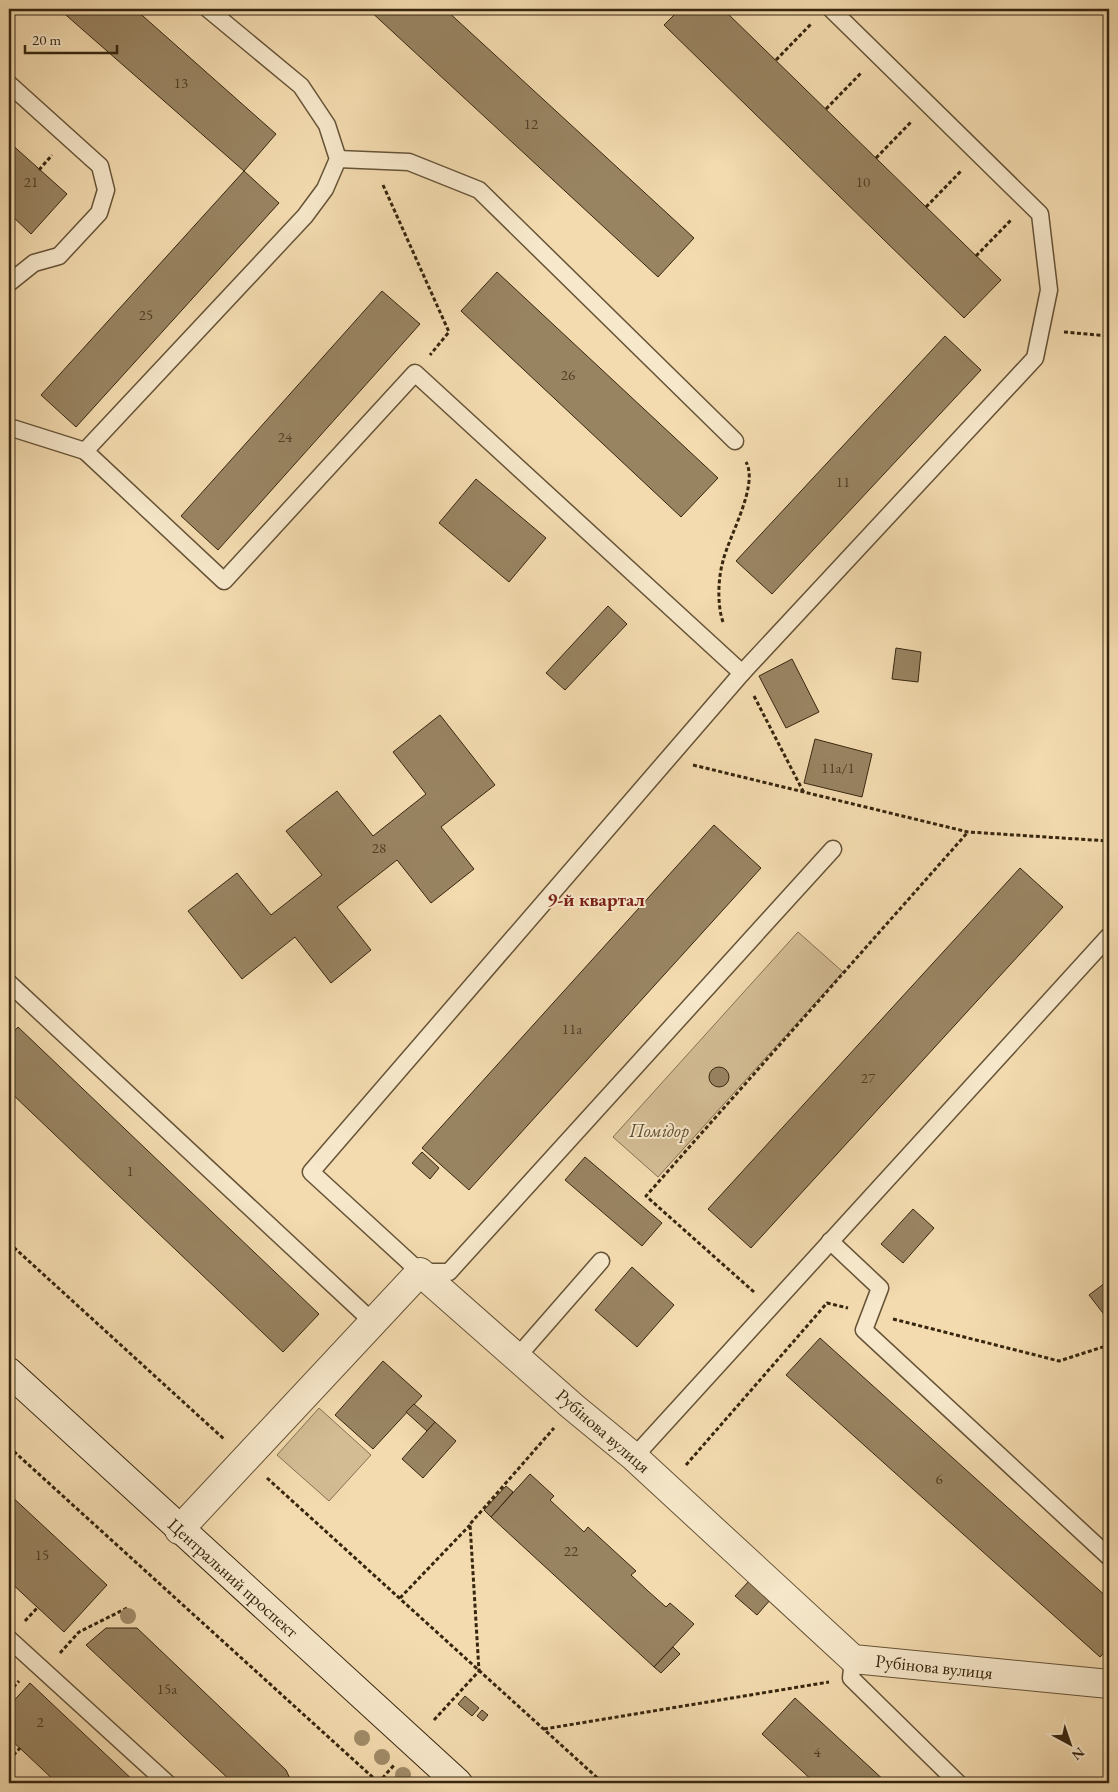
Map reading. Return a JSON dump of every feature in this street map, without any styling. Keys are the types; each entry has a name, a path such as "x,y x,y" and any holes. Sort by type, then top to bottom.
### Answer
{"street":[{"path":"179,1530 420,1272"},
{"name":"Рубінова вулиця","path":"420,1272 518,1356 572,1406 634,1457 852,1669 1109,1684"},
{"name":"Центральний проспект","path":"9,1372 179,1530 414,1743 444,1779"}],"lane":[{"path":"85,451 305,216 325,189 338,159 327,125 301,86 208,9"},
{"path":"831,9 1040,214 1049,290 1035,358 742,674 311,1172 420,1272 449,1272 833,849"},
{"path":"9,84 100,166 106,190 99,213 59,256 34,263 9,283"},
{"path":"338,159 408,162 479,190 734,442"},
{"path":"9,427 85,451 224,580 415,373 742,674"},
{"path":"634,1457 1109,936"},
{"path":"9,984 374,1323"},
{"path":"830,1241 880,1288 864,1330 1109,1557"},
{"path":"518,1356 601,1261"},
{"path":"9,1639 167,1783"},
{"path":"852,1669 958,1783"}],"path":[{"path":"776,60 814,22"},
{"path":"826,109 879,55"},
{"path":"876,158 929,104"},
{"path":"926,207 978,153"},
{"path":"372,161 449,332 415,373"},
{"path":"976,256 1028,202"},
{"path":"1041,330 1109,336"},
{"path":"725,628 718,610 722,563 746,498 750,469 734,442"},
{"path":"742,674 804,794"},
{"path":"668,759 804,794 968,832 1109,841"},
{"path":"770,1307 646,1196 968,832"},
{"path":"9,1243 603,1783"},
{"path":"400,1598 470,1524 572,1406"},
{"path":"9,1447 378,1783 479,1671 470,1524"},
{"path":"9,1692 35,1663 54,1660 79,1632 129,1607"},
{"path":"544,1730 852,1669"},
{"path":"9,1760 20,1748"}],"green space":[{"name":"Помідор","path":"798,932 843,972 658,1177 613,1137"},
{"path":"319,1408 371,1455 329,1501 277,1455"}],"building":[{"path":"59,9 135,9 276,134 244,171"},
{"path":"368,9 445,9 694,238 658,277"},
{"path":"680,9 723,9 1001,280 964,318 664,25"},
{"path":"9,142 67,194 31,234 9,213"},
{"path":"244,171 279,203 76,427 41,395"},
{"path":"497,272 718,478 681,517 461,311"},
{"path":"382,291 420,324 218,550 181,516"},
{"path":"945,336 981,370 772,594 736,561"},
{"path":"476,479 546,538 509,582 439,523"},
{"path":"608,606 627,624 565,690 546,673"},
{"path":"896,648 921,652 918,682 892,679"},
{"path":"792,659 819,712 786,728 759,676"},
{"path":"440,715 495,785 441,827 474,869 431,903 397,860 337,907 371,950 331,983 295,937 242,979 188,911 237,873 271,915 322,875 286,831 337,791 373,836 426,794 393,752"},
{"path":"815,739 872,754 862,797 804,783"},
{"path":"714,825 761,868 469,1190 422,1148"},
{"path":"1020,868 1063,907 751,1248 708,1209"},
{"path":"18,1027 319,1314 283,1352 9,1091 9,1037"},
{"path":"719,1067 726,1070 729,1077 726,1084 719,1087 712,1084 709,1077 712,1070"},
{"path":"422,1152 439,1168 430,1179 412,1163"},
{"path":"585,1157 662,1223 642,1246 565,1180"},
{"path":"913,1209 934,1228 903,1263 881,1244"},
{"path":"632,1267 674,1305 637,1347 595,1310"},
{"path":"1109,1280 1109,1315 1106,1317 1089,1295"},
{"path":"820,1338 1109,1599 1109,1647 1100,1657 786,1375"},
{"path":"383,1361 422,1396 373,1449 335,1415"},
{"path":"414,1404 435,1422 427,1431 406,1412"},
{"path":"435,1422 456,1441 423,1478 402,1459"},
{"path":"530,1474 554,1496 550,1500 584,1532 588,1527 636,1571 631,1575 648,1591 666,1607 670,1603 694,1624 654,1667 491,1517"},
{"path":"506,1486 513,1492 491,1517 484,1510"},
{"path":"9,1494 107,1585 64,1632 9,1581"},
{"path":"750,1580 771,1599 757,1615 735,1596"},
{"path":"106,1628 137,1628 286,1770 292,1783 233,1783 86,1645"},
{"path":"673,1647 680,1654 661,1673 654,1667"},
{"path":"30,1683 136,1783 57,1783 9,1738 9,1706"},
{"path":"465,1696 479,1708 472,1716 458,1704"},
{"path":"795,1698 887,1783 815,1783 762,1734"},
{"path":"482,1710 488,1715 483,1721 477,1716"}],"district":[{"name":"9-й квартал","path":"596,899"}]}
